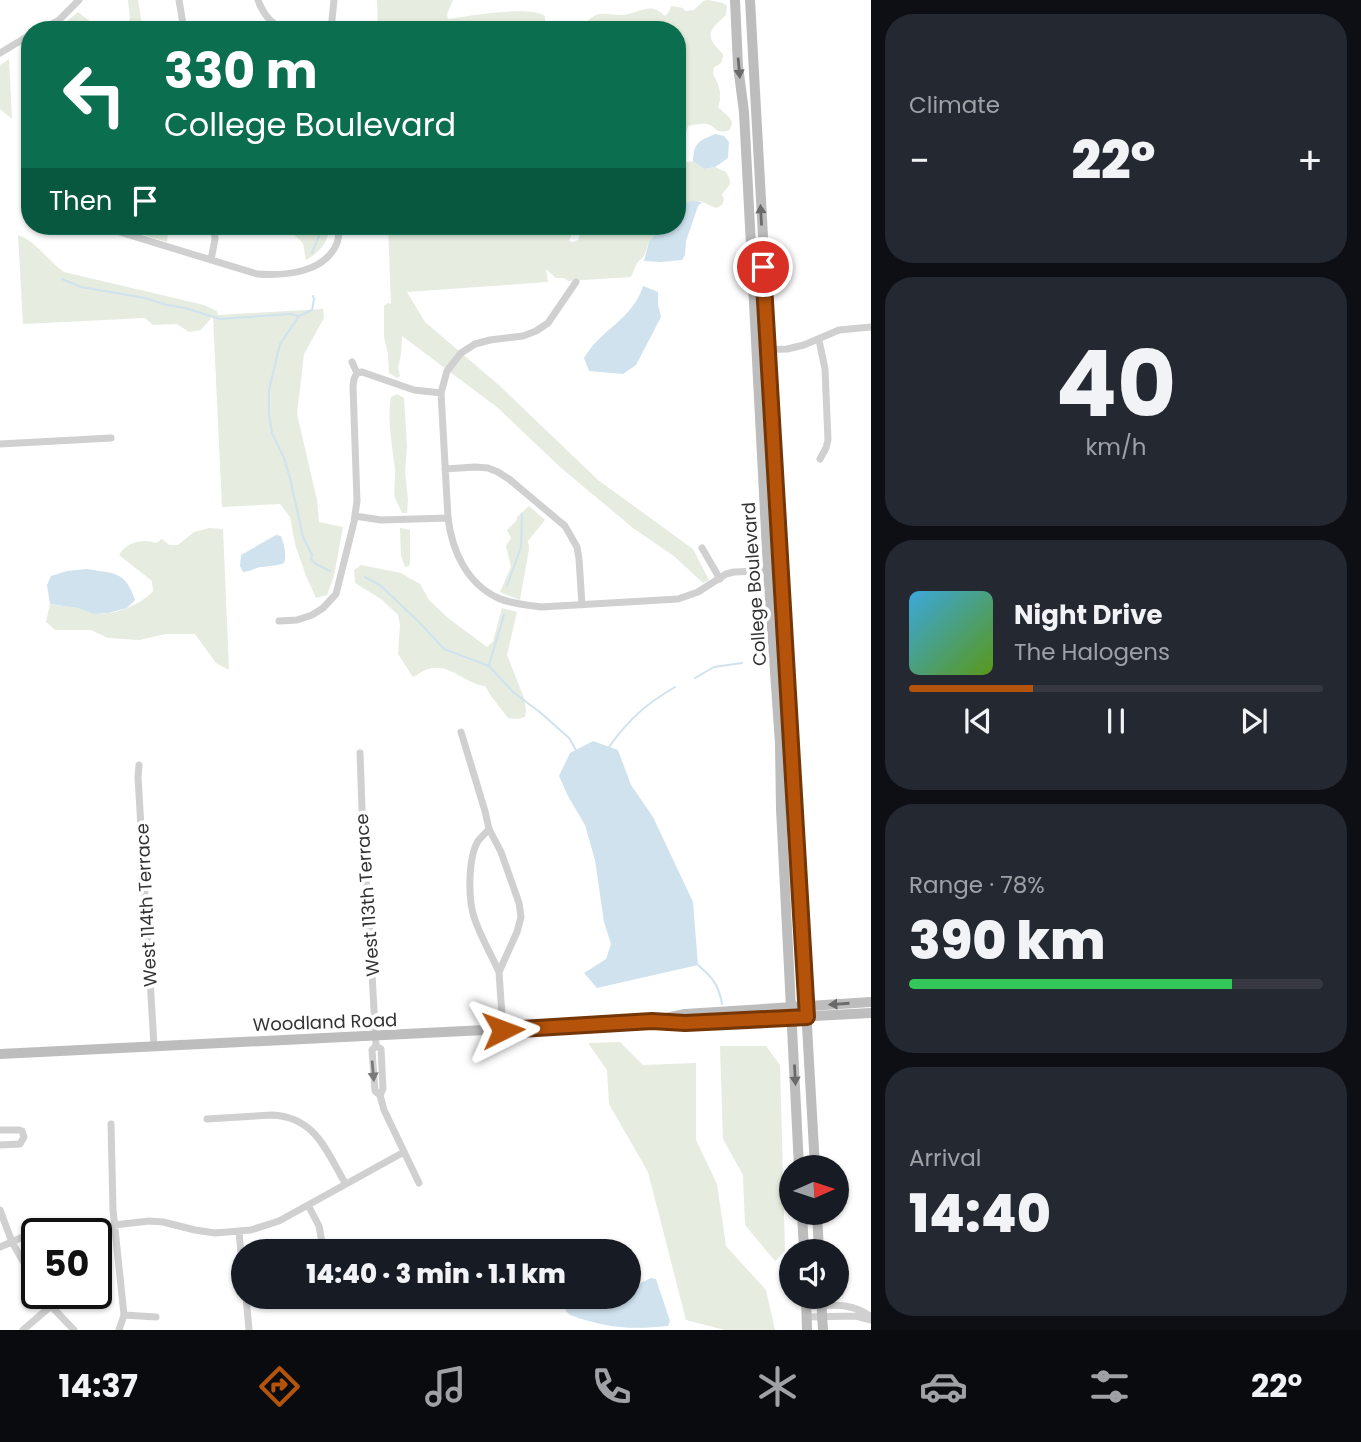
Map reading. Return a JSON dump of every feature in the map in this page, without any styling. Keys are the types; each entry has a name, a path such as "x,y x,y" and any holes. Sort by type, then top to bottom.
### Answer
{"main road":[{"name":"College Boulevard","path":"735,0 738,66 744,112 780,744 799,1155"},
{"name":"College Boulevard","path":"750,0 813,1155"},
{"name":"Woodland Road","path":"0,1054 154,1046 376,1041 652,1021 685,1023 871,1002"},
{"name":"Woodland Road","path":"806,1011 871,1013"},
{"path":"806,1309 807,1330"},
{"path":"822,1309 823,1330"}],"street":[{"path":"179,0 182,21"},
{"path":"258,0 270,21"},
{"path":"332,21 334,0"},
{"path":"56,21 77,2"},
{"path":"0,53 21,40"},
{"path":"129,235 257,274 271,275 312,268 327,257 337,244 338,235"},
{"path":"211,260 215,235"},
{"path":"576,282 548,323 523,336 475,344 461,353 447,371 441,393 448,517 450,535 466,571 482,588 498,598 541,607 678,599 698,592 726,574 781,570"},
{"path":"554,299 561,304"},
{"path":"756,350 787,349 819,340 839,330 871,327"},
{"path":"819,340 825,369 828,439 820,459"},
{"path":"352,362 357,373"},
{"path":"357,373 362,372 414,390 441,393"},
{"path":"279,621 297,620 312,615 336,594 357,501 353,386 357,373"},
{"path":"0,444 111,438"},
{"path":"446,469 475,467 498,472 565,526 577,547 582,605"},
{"path":"355,516 381,520 448,517"},
{"path":"702,548 720,579"},
{"path":"461,732 489,829 509,871 520,911 517,933 499,972"},
{"name":"West 113th Terrace","path":"360,753 376,1041 372,1050 372,1071 375,1091 380,1095 384,1110 419,1183"},
{"name":"West 114th Terrace","path":"139,765 154,1046"},
{"path":"489,829 478,840 475,849 470,872 471,904 499,972 503,1030"},
{"path":"207,1119 282,1115 299,1121 316,1133 345,1183"},
{"path":"111,1124 114,1225 124,1315 120,1330"},
{"path":"0,1130 19,1130 24,1137 20,1144 0,1145"},
{"path":"114,1225 156,1222 203,1231 239,1232 270,1225 404,1152"},
{"path":"308,1205 319,1226 321,1239"},
{"path":"0,1210 21,1258"},
{"path":"239,1232 240,1239"},
{"path":"0,1247 21,1238"},
{"path":"23,1330 48,1309"},
{"path":"54,1309 74,1330"},
{"path":"247,1309 249,1330"},
{"path":"830,1309 871,1319"},
{"path":"124,1315 156,1317"}],"shaded area":[{"path":"128,0 138,0 142,21 129,21"},
{"path":"377,0 453,0 447,14 448,19 526,11 545,16 545,21 378,21"},
{"path":"703,1 723,3 727,6 726,15 712,30 711,38 723,54 721,62 714,67 713,74 720,90 718,107 732,123 730,130 722,132 707,124 688,126 686,134 686,21 588,21 599,14 622,15 649,8 660,11 665,16 671,6 683,8 685,11 694,10"},
{"path":"78,12 90,21 67,21"},
{"path":"9,59 12,119 0,109 0,65"},
{"path":"693,161 704,169 715,167 726,172 730,182 722,194 722,205 716,208 700,201 686,205 686,162"},
{"path":"18,235 31,242 64,272 204,305 217,311 218,315 323,309 324,318 304,354 297,414 317,500 319,522 343,527 334,576 327,595 316,598 295,544 290,517 280,504 222,507 213,316 201,330 189,332 177,324 153,325 145,318 23,324"},
{"path":"144,235 168,235 167,242"},
{"path":"295,235 328,235 316,253 306,260 303,243"},
{"path":"388,235 571,235 569,241 573,242 578,240 580,235 654,235 631,277 568,281 556,278 546,269 548,282 407,292 425,322 501,387 598,480 693,549 709,580 703,583 675,557 633,528 560,467 498,408 402,336 398,368 400,376 397,378 389,373 384,337 384,306 391,304"},
{"path":"397,394 404,398 407,513 402,513 394,495 395,469 390,415 391,397"},
{"path":"529,506 545,520 528,541 520,600 500,592 511,567 506,546 511,538 507,530"},
{"path":"209,528 223,529 229,670 216,663 195,634 166,634 139,640 108,638 91,630 55,630 46,622 50,604 100,614 125,609 141,601 153,591 152,581 119,555 122,551 135,542 156,543 162,539 169,545 178,545 194,532"},
{"path":"400,528 410,530 410,563 405,567 401,556"},
{"path":"361,565 401,573 420,584 429,600 448,618 487,647 493,641 502,608 517,612 507,655 524,698 525,717 508,718 485,686 443,668 426,670 413,677 398,654 398,615 381,599 355,583 354,570"},
{"path":"620,1042 643,1065 696,1063 696,1140 717,1184 726,1246 766,1290 775,1330 725,1330 686,1320 648,1172 609,1104 607,1070 588,1043"},
{"path":"720,1046 766,1046 780,1065 782,1155 779,1155 779,1225 784,1225 785,1239 779,1239 779,1257 775,1261 745,1225 743,1175 723,1139"}],"water":[{"path":"715,134 724,136 729,142 728,158 715,167 704,169 693,161 696,146"},
{"path":"702,202 698,206 682,260 644,261 649,242 654,235 686,235 686,203"},
{"path":"643,286 658,292 661,317 636,365 623,374 589,371 584,358 632,307"},
{"path":"276,535 281,536 283,543 284,563 243,572 240,566 241,555"},
{"path":"87,569 123,578 135,600 127,608 94,614 78,608 50,604 47,585 51,576"},
{"path":"593,741 618,750 631,785 653,817 693,902 698,965 597,988 584,973 606,959 611,944 604,922 595,860 585,825 559,776 570,753"},
{"path":"651,1278 656,1279 670,1321 668,1326 630,1328 607,1325 570,1315 566,1311 641,1309 641,1283"}],"waterway":[{"path":"312,253 320,235"},
{"path":"62,279 81,287 145,298 220,319 291,314 299,316 280,344 269,390 269,414 272,433 284,458 311,559 330,571"},
{"path":"299,316 312,310 313,296"},
{"path":"507,586 521,547 522,514"},
{"path":"365,577 380,585 444,649 489,666 513,692 569,738 576,750"},
{"path":"489,665 504,615"},
{"path":"695,678 714,667 742,663"},
{"path":"609,747 639,713 675,687"},
{"path":"698,965 714,982 722,1004"}],"route":[{"path":"503,1030 652,1021 685,1023 807,1017 763,267"}]}
